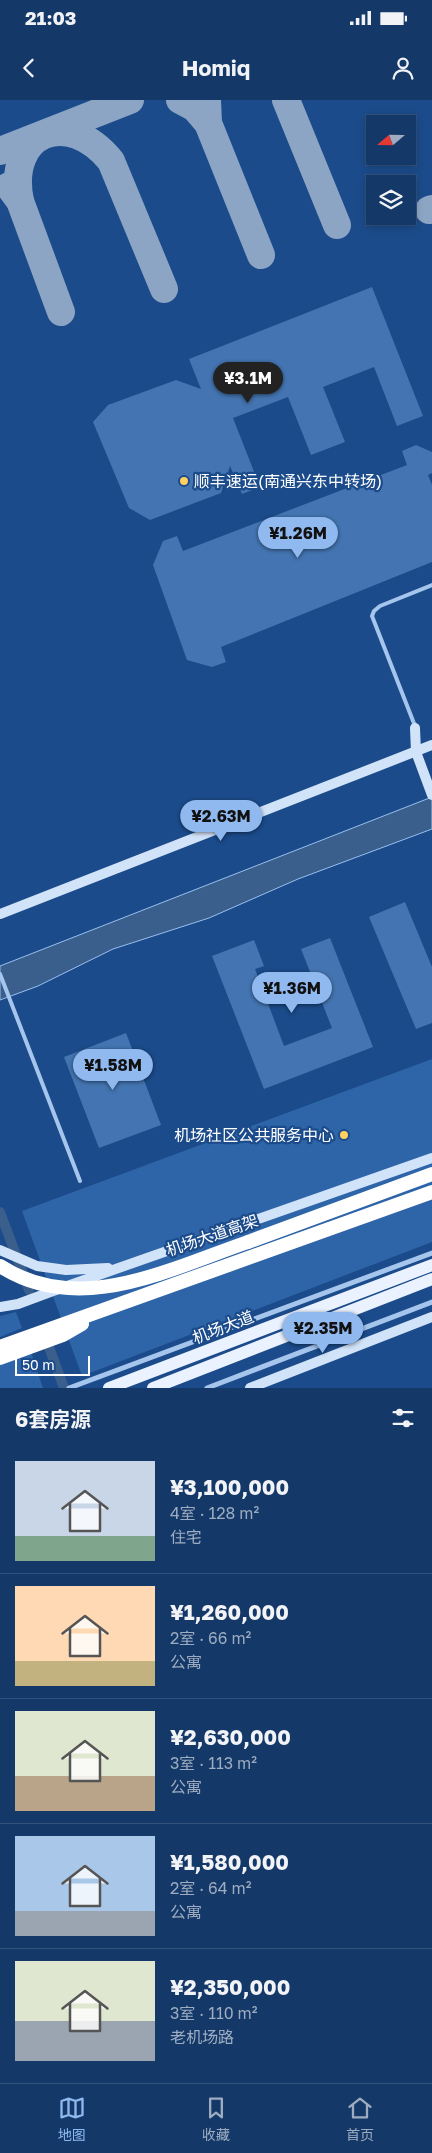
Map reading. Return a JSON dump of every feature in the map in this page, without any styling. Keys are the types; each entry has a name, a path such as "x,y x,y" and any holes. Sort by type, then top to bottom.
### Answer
{"highway":[{"name":"机场大道高架","path":"0,1266 13,1274 36,1283 57,1288 79,1290 126,1283 173,1268 432,1174"},
{"name":"机场大道高架","path":"0,1347 432,1192"},
{"path":"0,1358 62,1335 115,1305"}],"main road":[{"name":"机场大道","path":"109,1388 432,1265"},
{"name":"机场大道","path":"153,1388 432,1279"}],"street":[{"path":"0,914 416,752 431,749 415,728"},
{"path":"415,728 416,752 431,792"},
{"path":"0,1307 18,1304 54,1292 432,1158"},
{"path":"0,1250 37,1266 66,1270 124,1266"},
{"path":"72,1387 432,1253"},
{"path":"207,1388 432,1302"},
{"path":"250,1388 432,1317"}],"lane":[{"path":"415,728 372,616 374,611 380,606 432,585"},
{"path":"0,974 80,1181"}],"shaded area":[{"path":"432,797 432,829 298,879 209,918 113,949 38,986 0,1000 0,966"},
{"path":"432,1059 432,1242 82,1376 22,1211"},
{"path":"16,1312 22,1328 0,1337 0,1316"},
{"path":"31,1352 43,1388 0,1388 0,1362"}],"building":[{"path":"372,287 423,416 397,426 374,367 323,387 345,442 311,455 288,397 233,418 260,487 242,494 230,466 221,493 150,520 129,508 93,422 108,405 176,380 201,389 189,359"},
{"path":"416,445 432,452 432,473 428,475 432,485 432,562 221,647 226,662 212,667 187,660 153,565 163,541 177,536 183,551 407,465 402,451"},
{"path":"405,902 432,967 432,1023 416,1029 369,917"},
{"path":"330,938 373,1047 264,1089 212,956 254,940 264,966 255,969 284,1046 332,1028 301,949"},
{"path":"126,1033 161,1125 99,1148 64,1057"}],"waterway":[{"path":"0,1212 29,1290"},
{"path":"49,1347 64,1388"}],"taxiway":[{"path":"0,151 130,100"},
{"path":"180,100 195,108 208,123"},
{"path":"207,100 208,123 261,255"},
{"path":"286,100 337,225"},
{"path":"20,201 18,178 22,158 31,144 44,135 59,132 76,135 94,144 111,161 164,289"},
{"path":"9,186 20,201 61,312"}],"place":[{"name":"顺丰速运(南通兴东中转场)","path":"184,481"},
{"name":"机场社区公共服务中心","path":"344,1135"}]}
